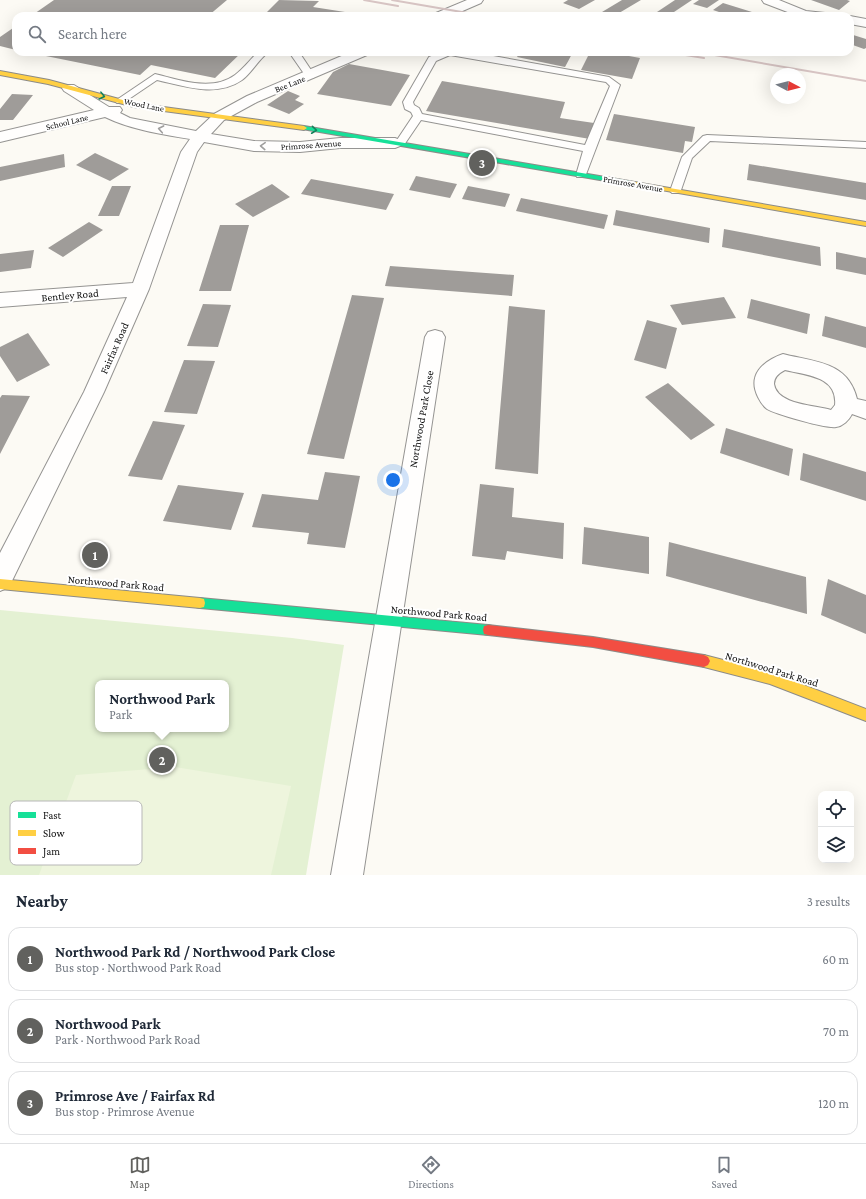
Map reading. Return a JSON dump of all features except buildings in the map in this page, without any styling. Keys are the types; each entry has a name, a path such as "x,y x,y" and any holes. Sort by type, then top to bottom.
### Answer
{"street":[{"path":"449,12 476,0"},
{"path":"768,0 799,12"},
{"path":"854,21 866,23"},
{"name":"Bee Lane","path":"219,117 252,99 310,76 353,56"},
{"name":"Wood Lane","path":"0,74 27,77 127,103 219,117"},
{"name":"Wood Lane","path":"70,88 107,112 125,121 143,126 200,136"},
{"name":"School Lane","path":"0,137 107,112 127,103"},
{"name":"Fairfax Road","path":"0,579 94,392 140,289 189,152 200,136 219,117"},
{"name":"Primrose Avenue","path":"219,117 342,133 866,224"},
{"name":"Primrose Avenue","path":"200,136 254,146 282,147 340,142 400,143"},
{"name":"Bentley Road","path":"0,300 140,289"},
{"name":"Northwood Park Close","path":"347,875 387,620 435,336"},
{"path":"846,404 866,410"},
{"name":"Northwood Park Road","path":"0,584 544,635 624,646 737,669 810,692 866,715"}],"lane":[{"path":"127,103 155,77 205,86 219,86 238,78 259,56"},
{"path":"297,56 310,76"},
{"path":"418,116 415,110 409,106 408,102 432,59 439,56"},
{"path":"482,56 609,80 615,85 589,148 581,175"},
{"path":"400,143 418,116"},
{"path":"418,116 589,148"},
{"path":"676,191 687,157 707,138 866,145"}],"green space":[{"path":"0,610 292,638 344,645 306,875 0,875"},
{"path":"175,767 291,786 271,875 39,875 43,865 142,865 142,801 66,801 76,775"}],"railway":[{"path":"364,0 398,6"},
{"path":"392,0 462,12"},
{"path":"692,56 704,58"},
{"path":"720,56 866,81"}],"traffic: fast":[{"path":"304,128 629,183"},
{"path":"200,603 488,630"}],"traffic: slow":[{"path":"0,73 49,82 134,105 304,128"},
{"path":"629,183 866,224"},
{"path":"0,584 200,603"},
{"path":"704,661 770,678 866,715"}],"traffic: jam":[{"path":"488,630 593,642 704,661"}],"place":[{"name":"Primrose Ave / Fairfax Rd","path":"482,163"},
{"name":"Northwood Park Rd / Northwood Park Close","path":"95,555"},
{"name":"Northwood Park","path":"162,760"}]}
